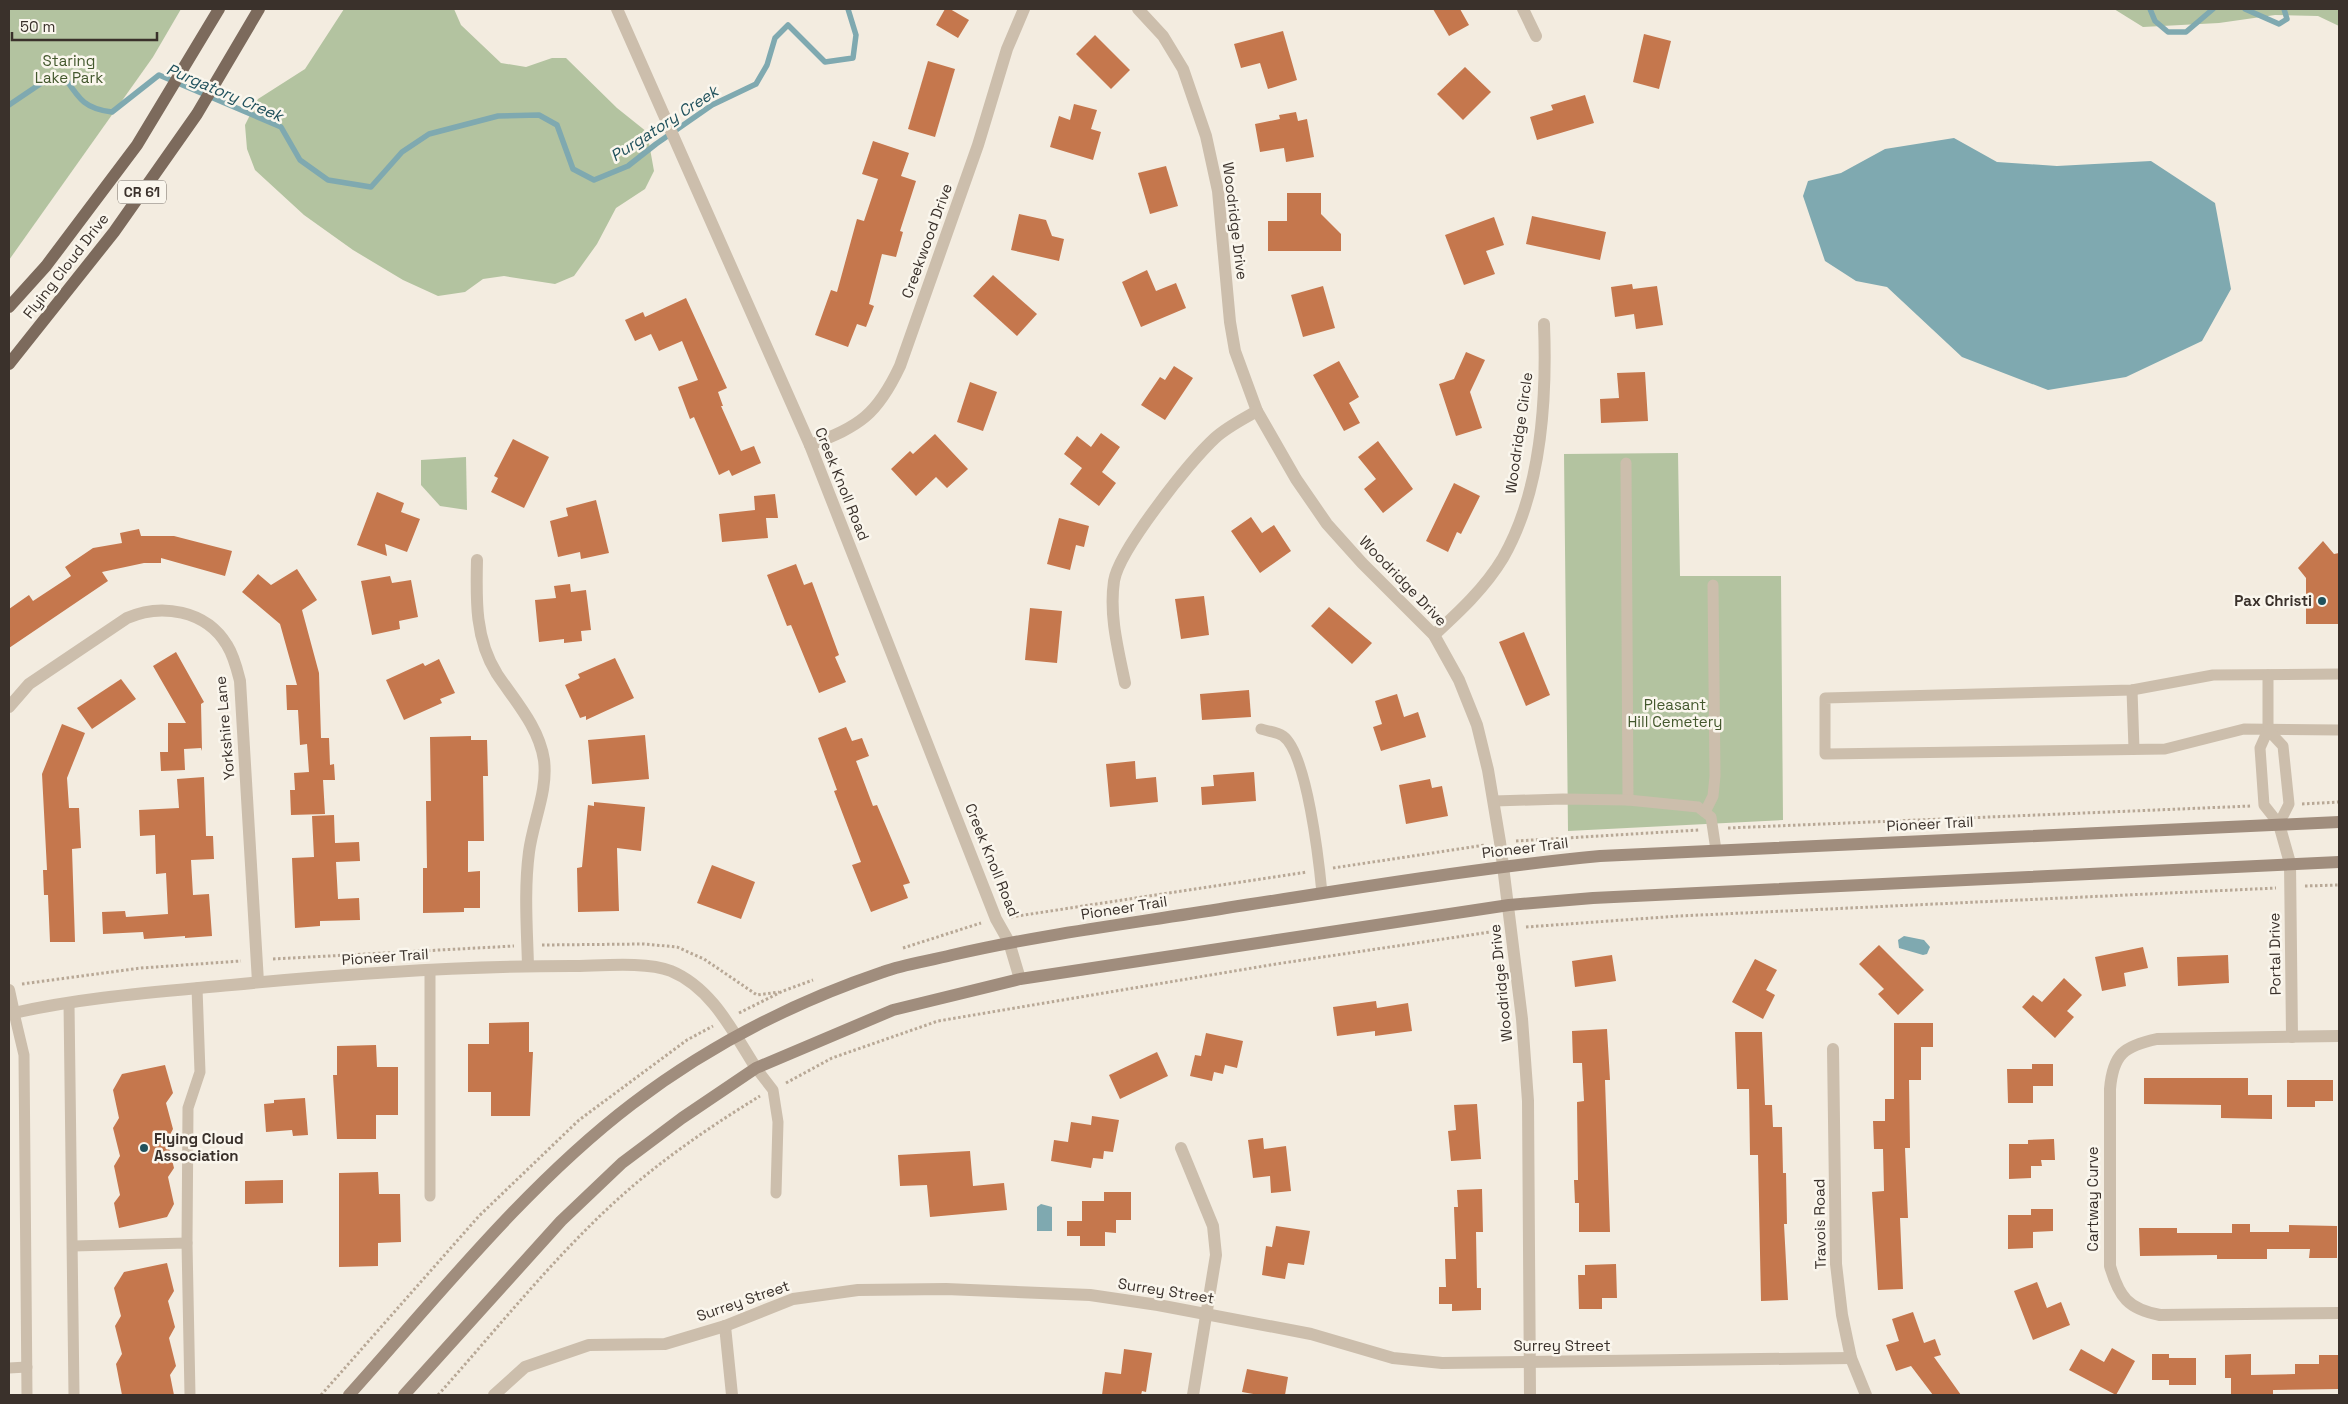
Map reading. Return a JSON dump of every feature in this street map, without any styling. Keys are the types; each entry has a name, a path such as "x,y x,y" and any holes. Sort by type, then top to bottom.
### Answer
{"main road":[{"name":"Flying Cloud Drive","path":"9,307 46,266 136,144 219,9"},
{"name":"Flying Cloud Drive","path":"9,364 114,232 197,114 259,9"},
{"name":"Pioneer Trail","path":"349,1395 506,1221 565,1159 632,1104 684,1068 736,1037 807,1001 886,970 1009,942 1502,866 1600,856 2339,822"},
{"path":"404,1395 554,1228 622,1164 682,1118 756,1068 893,1010 1020,979 1509,905 1593,898 2339,862"}],"street":[{"name":"Creek Knoll Road","path":"617,9 810,445 996,919 1009,942 1020,979"},
{"name":"Creekwood Drive","path":"810,445 860,422 879,405 889,389 900,366 978,146 1007,49 1024,9"},
{"name":"Woodridge Drive","path":"1138,9 1163,36 1183,69 1206,136 1219,200 1230,322 1235,351 1256,411 1296,479 1327,524 1362,563 1434,635 1459,680 1477,725 1494,802 1509,905 1528,1101 1530,1395"},
{"path":"1523,9 1536,36"},
{"name":"Woodridge Circle","path":"1434,635 1484,585 1502,560 1518,530 1527,498 1541,419 1546,364 1544,324"},
{"path":"1125,683 1112,605 1115,579 1122,558 1138,534 1201,452 1216,437 1256,411"},
{"path":"477,560 475,602 486,650 496,672 535,731 544,758 544,783 532,829 528,856 526,887 528,966"},
{"name":"Yorkshire Lane","path":"9,707 29,684 127,618 141,612 159,610 179,611 197,618 226,643 235,661 240,681 258,982"},
{"name":"Portal Drive","path":"2279,824 2290,863 2292,1037"},
{"name":"Pioneer Trail","path":"11,1013 69,1003 258,982 430,970 528,966 642,967 668,970 688,979 706,993 756,1068"},
{"path":"9,990 11,1013"},
{"path":"2292,1037 2339,1036"},
{"name":"Cartway Curve","path":"2292,1037 2157,1039 2140,1043 2122,1053 2112,1069 2110,1089 2110,1266 2115,1284 2126,1300 2141,1311 2160,1315 2339,1313"},
{"name":"Travois Road","path":"1833,1049 1836,1264 1842,1315 1851,1358 1866,1395"},
{"path":"1181,1148 1213,1226 1216,1255 1193,1395"},
{"name":"Surrey Street","path":"494,1395 525,1367 589,1345 665,1344 725,1326 793,1299 858,1290 946,1289 1090,1295 1207,1314 1311,1334 1393,1358 1442,1363 1851,1358"},
{"path":"725,1326 732,1395"}],"lane":[{"path":"1626,463 1628,800"},
{"path":"1705,812 1712,796 1716,776 1712,585"},
{"path":"2339,674 2213,675 2132,690 1824,698 1824,754 2165,748 2244,730 2339,730"},
{"path":"2268,675 2268,730 2260,748 2264,805 2279,824 2290,804 2283,746 2268,730"},
{"path":"2132,690 2134,749"},
{"path":"1261,729 1282,735 1294,749 1306,788 1322,893"},
{"path":"1494,802 1564,799 1628,800 1698,807 1711,817 1716,850"},
{"path":"430,970 430,1196"},
{"path":"190,1395 187,1243 188,1108 200,1072 197,988"},
{"path":"69,1003 74,1395"},
{"path":"11,1013 24,1055 27,1395"},
{"path":"756,1068 772,1090 778,1122 776,1193"},
{"path":"73,1246 187,1243"},
{"path":"9,1368 27,1367"}],"path":[{"path":"438,1395 572,1245 618,1199 662,1162 772,1090 832,1058 938,1021 1276,964 1549,924 1679,916 2339,885"}],"green space":[{"name":"Staring Lake Park","path":"9,9 181,9 153,57 9,260"},
{"path":"344,9 454,9 461,25 501,63 526,67 552,58 566,58 617,108 647,132 654,171 645,189 616,208 597,244 574,276 555,284 504,276 483,279 465,292 438,296 403,280 353,250 304,215 255,170 247,149 245,125 258,99 305,69"},
{"path":"2114,9 2339,9 2339,26 2318,16 2275,15 2219,23 2143,27"},
{"name":"Pleasant Hill Cemetery","path":"1678,453 1680,576 1781,576 1783,820 1568,831 1564,454"},
{"path":"466,457 467,510 440,506 421,485 421,460"}],"water":[{"path":"1954,138 1997,162 2057,166 2151,161 2215,203 2231,289 2202,341 2126,377 2048,390 1962,357 1887,287 1856,281 1825,261 1803,196 1808,181 1841,173 1885,149"},
{"path":"1904,936 1924,940 1930,947 1927,954 1923,955 1899,948 1898,940"},
{"path":"1041,1204 1052,1207 1052,1231 1037,1231 1037,1207"}],"building":[{"path":"945,9 950,9 969,20 958,38 936,25"},
{"path":"1433,9 1460,9 1469,25 1449,36"},
{"path":"1283,31 1297,80 1268,89 1260,63 1241,68 1234,44"},
{"path":"1644,34 1671,41 1659,89 1633,82"},
{"path":"1095,35 1130,70 1111,89 1076,54"},
{"path":"928,61 955,69 935,137 908,129"},
{"path":"1465,67 1491,92 1463,120 1437,94"},
{"path":"1585,95 1594,123 1537,140 1530,117 1553,110 1551,105"},
{"path":"1074,104 1097,110 1091,129 1101,132 1093,160 1050,147 1059,116 1070,120"},
{"path":"1296,112 1298,121 1307,119 1314,157 1286,162 1284,148 1260,152 1255,124 1280,119 1279,115"},
{"path":"873,141 909,153 901,176 916,181 900,231 903,232 896,257 882,254 869,304 874,306 866,327 857,324 848,347 815,335 831,290 837,292 857,219 864,221 878,179 862,174"},
{"path":"1166,166 1178,206 1150,214 1138,173"},
{"path":"1287,193 1321,193 1321,214 1341,234 1341,251 1268,251 1268,221 1287,221"},
{"path":"1019,214 1046,220 1052,236 1064,239 1059,261 1011,250"},
{"path":"1532,216 1606,232 1600,260 1526,244"},
{"path":"1494,217 1504,245 1486,251 1495,274 1464,285 1445,235"},
{"path":"1147,270 1156,291 1176,283 1186,308 1141,327 1122,282"},
{"path":"993,275 1037,314 1017,336 973,296"},
{"path":"1632,284 1633,289 1657,286 1663,325 1636,329 1634,314 1615,317 1611,287"},
{"path":"1323,286 1335,328 1303,337 1291,295"},
{"path":"686,298 727,388 718,392 723,406 721,406 741,451 754,446 761,463 732,476 729,470 719,475 694,417 690,419 678,387 698,380 682,341 659,351 651,334 635,341 625,320 643,312 645,317"},
{"path":"1466,352 1485,360 1470,392 1482,428 1456,436 1439,384 1454,379"},
{"path":"1339,361 1359,397 1349,403 1360,423 1344,431 1313,375"},
{"path":"1174,366 1193,378 1165,420 1141,405 1160,377 1165,380"},
{"path":"1645,372 1648,421 1601,423 1600,399 1619,398 1617,373"},
{"path":"970,382 997,392 983,431 957,422"},
{"path":"1101,433 1120,447 1102,472 1116,483 1099,506 1070,484 1082,468 1064,454 1077,436 1091,447"},
{"path":"935,434 968,469 947,488 936,477 916,496 891,469 910,451 913,454"},
{"path":"513,439 549,457 524,508 491,492 498,478 494,476"},
{"path":"1378,441 1413,489 1383,513 1364,489 1376,479 1358,457"},
{"path":"1454,483 1480,496 1461,534 1457,532 1448,552 1426,541"},
{"path":"377,492 404,503 401,512 420,519 407,552 385,544 387,556 357,545"},
{"path":"775,494 778,518 766,518 768,538 722,542 719,514 755,510 754,496"},
{"path":"596,500 609,553 581,559 580,552 558,557 550,521 568,516 566,508"},
{"path":"1251,517 1262,533 1274,525 1291,551 1260,573 1231,531"},
{"path":"1059,518 1089,526 1084,547 1076,545 1070,570 1047,564"},
{"path":"139,529 141,536 174,536 232,551 225,576 161,558 161,563 144,563 102,572 108,581 9,648 9,609 29,595 33,601 71,576 65,567 93,548 122,543 120,533"},
{"name":"Pax Christi","path":"2323,541 2334,554 2339,553 2339,624 2306,624 2306,578 2298,568"},
{"path":"796,564 804,585 812,582 839,655 835,657 846,682 819,693 791,625 787,626 767,575"},
{"path":"297,569 317,600 302,610 319,673 321,738 329,738 330,765 334,764 335,780 323,780 325,814 291,815 290,790 295,790 294,773 309,772 307,744 300,745 298,710 287,710 286,685 297,685 280,624 242,592 258,574 271,585"},
{"path":"390,576 392,583 411,580 418,617 399,621 400,629 372,635 361,581"},
{"path":"570,584 571,592 586,590 591,630 581,631 582,641 564,643 564,639 539,642 535,600 556,598 554,586"},
{"path":"1204,596 1209,635 1181,639 1175,599"},
{"path":"1329,607 1372,643 1352,664 1311,626"},
{"path":"1030,608 1062,611 1057,663 1025,660"},
{"path":"1524,632 1550,695 1526,706 1499,642"},
{"path":"176,652 204,702 201,704 202,751 201,748 184,749 185,770 161,771 160,752 168,752 168,723 186,723 153,666"},
{"path":"615,658 634,698 586,720 586,716 580,718 565,685 580,678 578,674"},
{"path":"439,659 455,693 440,699 442,703 404,720 386,680 423,663 425,666"},
{"path":"121,679 136,699 92,729 77,708"},
{"path":"1249,690 1251,717 1202,720 1200,694"},
{"path":"1397,694 1404,717 1418,712 1426,737 1381,751 1373,727 1382,724 1375,701"},
{"path":"62,724 85,733 67,778 69,808 79,808 81,848 72,849 75,942 50,942 48,895 44,895 43,870 47,870 42,774"},
{"path":"846,727 852,741 862,738 869,756 856,761 873,806 877,805 910,883 903,885 908,898 871,912 852,865 861,862 834,791 837,790 818,738"},
{"path":"645,735 649,779 592,784 588,740"},
{"path":"471,736 471,740 487,740 488,776 483,776 484,841 468,841 468,872 480,871 480,908 464,908 464,912 423,913 423,868 427,868 426,801 431,801 430,737"},
{"path":"1135,761 1136,779 1156,777 1158,802 1110,807 1106,764"},
{"path":"1254,772 1256,801 1202,805 1201,787 1214,786 1213,775"},
{"path":"204,777 206,836 213,836 214,859 191,860 193,895 209,894 212,936 144,939 143,932 103,934 102,912 125,911 126,917 168,914 166,873 156,874 155,835 140,836 139,810 179,808 177,779"},
{"path":"1430,779 1432,788 1442,786 1448,816 1406,824 1399,785"},
{"path":"594,802 645,807 641,851 617,848 619,911 578,912 577,868 582,867 588,805 594,806"},
{"path":"334,815 335,843 359,842 360,861 336,862 338,899 359,898 360,920 320,921 320,926 295,928 292,858 314,857 312,816"},
{"path":"712,865 755,882 741,919 697,903"},
{"path":"1879,945 1924,990 1898,1015 1878,994 1884,989 1859,964"},
{"path":"2143,947 2148,968 2124,973 2126,986 2102,991 2095,957"},
{"path":"1612,955 1616,981 1575,987 1572,961"},
{"path":"2228,955 2229,983 2178,986 2177,957"},
{"path":"1755,959 1777,970 1766,990 1775,995 1763,1019 1732,1002"},
{"path":"2064,978 2082,995 2067,1011 2074,1017 2055,1038 2022,1007 2033,995 2042,1002"},
{"path":"1376,1001 1377,1008 1408,1003 1412,1031 1375,1036 1375,1031 1337,1036 1333,1007"},
{"path":"529,1022 529,1052 533,1052 530,1116 491,1116 491,1092 468,1092 468,1044 489,1044 489,1023"},
{"path":"1894,1023 1933,1023 1933,1047 1921,1047 1921,1080 1909,1080 1910,1148 1905,1148 1908,1218 1900,1218 1903,1289 1878,1290 1872,1192 1884,1191 1883,1149 1874,1149 1873,1121 1885,1121 1885,1099 1894,1099"},
{"path":"1607,1029 1610,1080 1605,1080 1610,1232 1579,1232 1579,1203 1575,1203 1574,1180 1578,1180 1577,1102 1584,1101 1582,1063 1573,1063 1572,1031"},
{"path":"1735,1032 1762,1032 1765,1105 1772,1105 1773,1127 1782,1127 1783,1173 1786,1173 1787,1224 1784,1224 1788,1300 1761,1301 1758,1155 1750,1155 1749,1089 1737,1089"},
{"path":"1206,1033 1243,1041 1237,1068 1225,1065 1223,1074 1214,1072 1212,1081 1190,1076 1195,1055 1201,1056"},
{"path":"376,1045 377,1067 398,1067 398,1115 376,1115 376,1139 337,1139 333,1075 337,1075 337,1046"},
{"path":"1157,1052 1168,1076 1120,1099 1109,1075"},
{"path":"2032,1064 2053,1064 2053,1086 2033,1086 2033,1103 2008,1103 2007,1069 2032,1069"},
{"name":"Flying Cloud Association","path":"165,1065 173,1093 166,1103 173,1129 167,1140 174,1168 168,1177 174,1204 167,1217 119,1228 114,1203 120,1195 114,1166 120,1156 113,1128 119,1118 113,1090 122,1074"},
{"path":"2144,1078 2248,1078 2248,1095 2272,1095 2272,1119 2221,1118 2221,1105 2144,1104"},
{"path":"2287,1080 2333,1080 2333,1101 2315,1101 2315,1107 2287,1107"},
{"path":"305,1098 308,1135 293,1136 292,1130 266,1132 264,1104 274,1103 274,1100"},
{"path":"1477,1104 1481,1159 1451,1161 1448,1131 1456,1130 1454,1105"},
{"path":"1092,1116 1119,1120 1113,1152 1104,1151 1103,1159 1093,1158 1091,1168 1051,1161 1054,1140 1068,1142 1071,1122 1091,1125"},
{"path":"1263,1138 1264,1149 1286,1146 1291,1191 1271,1193 1270,1176 1253,1178 1248,1140"},
{"path":"2054,1139 2055,1160 2041,1160 2042,1166 2031,1166 2031,1178 2009,1179 2009,1144 2028,1144 2028,1140"},
{"path":"970,1151 973,1186 1004,1183 1007,1210 930,1217 927,1185 900,1186 898,1155"},
{"path":"378,1172 379,1194 400,1194 401,1242 378,1243 378,1266 339,1267 339,1173"},
{"path":"283,1180 283,1203 245,1204 245,1181"},
{"path":"1482,1189 1483,1232 1476,1232 1477,1288 1481,1288 1481,1310 1452,1311 1452,1304 1439,1304 1439,1287 1446,1287 1445,1259 1456,1259 1454,1207 1458,1207 1457,1190"},
{"path":"1104,1192 1131,1192 1131,1220 1116,1220 1116,1233 1105,1232 1105,1246 1080,1246 1080,1236 1067,1236 1067,1221 1082,1221 1082,1201 1104,1201"},
{"path":"2031,1209 2053,1209 2053,1231 2033,1232 2033,1248 2008,1249 2008,1215 2031,1215"},
{"path":"2232,1224 2250,1224 2250,1232 2289,1232 2289,1225 2337,1226 2337,1258 2309,1258 2310,1249 2267,1249 2267,1259 2217,1259 2217,1255 2140,1256 2139,1228 2177,1228 2177,1233 2232,1233"},
{"path":"1276,1226 1310,1231 1304,1265 1288,1263 1285,1279 1262,1275 1266,1246 1272,1247"},
{"path":"167,1263 174,1291 168,1301 175,1327 169,1338 176,1366 170,1375 174,1395 122,1395 116,1364 122,1354 115,1326 121,1316 114,1288 124,1272"},
{"path":"1616,1264 1617,1298 1602,1298 1602,1309 1579,1309 1578,1275 1585,1275 1585,1265"},
{"path":"2037,1282 2047,1308 2061,1302 2070,1325 2033,1340 2014,1291"},
{"path":"1913,1312 1924,1343 1935,1339 1941,1355 1934,1357 1961,1395 1933,1395 1911,1366 1896,1371 1886,1345 1899,1341 1892,1319"},
{"path":"2112,1348 2135,1361 2116,1395 2069,1370 2081,1349 2104,1362"},
{"path":"1124,1349 1152,1353 1146,1392 1142,1391 1141,1395 1102,1395 1105,1372 1121,1374"},
{"path":"2152,1354 2169,1354 2169,1358 2196,1358 2196,1385 2169,1385 2169,1380 2152,1380"},
{"path":"2251,1354 2251,1375 2295,1374 2295,1364 2319,1364 2319,1355 2339,1355 2339,1389 2273,1390 2273,1395 2231,1395 2231,1378 2225,1378 2225,1355"},
{"path":"1247,1369 1288,1377 1285,1395 1259,1395 1242,1392"}],"waterway":[{"name":"Purgatory Creek","path":"9,105 49,78 65,78 74,92 84,102 103,111 112,112 159,75 281,127 300,160 328,180 371,187 402,152 429,134 498,116 539,115 557,125 573,169 594,180 628,166 712,105 756,84 767,65 775,38 788,25 825,62 853,58 856,35 848,9"},
{"name":"Purgatory Creek","path":"2150,9 2155,21 2168,32 2186,32 2213,9"},
{"name":"Purgatory Creek","path":"2245,9 2279,24 2287,19 2284,9"}],"place":[{"name":"Pax Christi","path":"2322,601"},
{"name":"Flying Cloud Association","path":"144,1148"}]}
